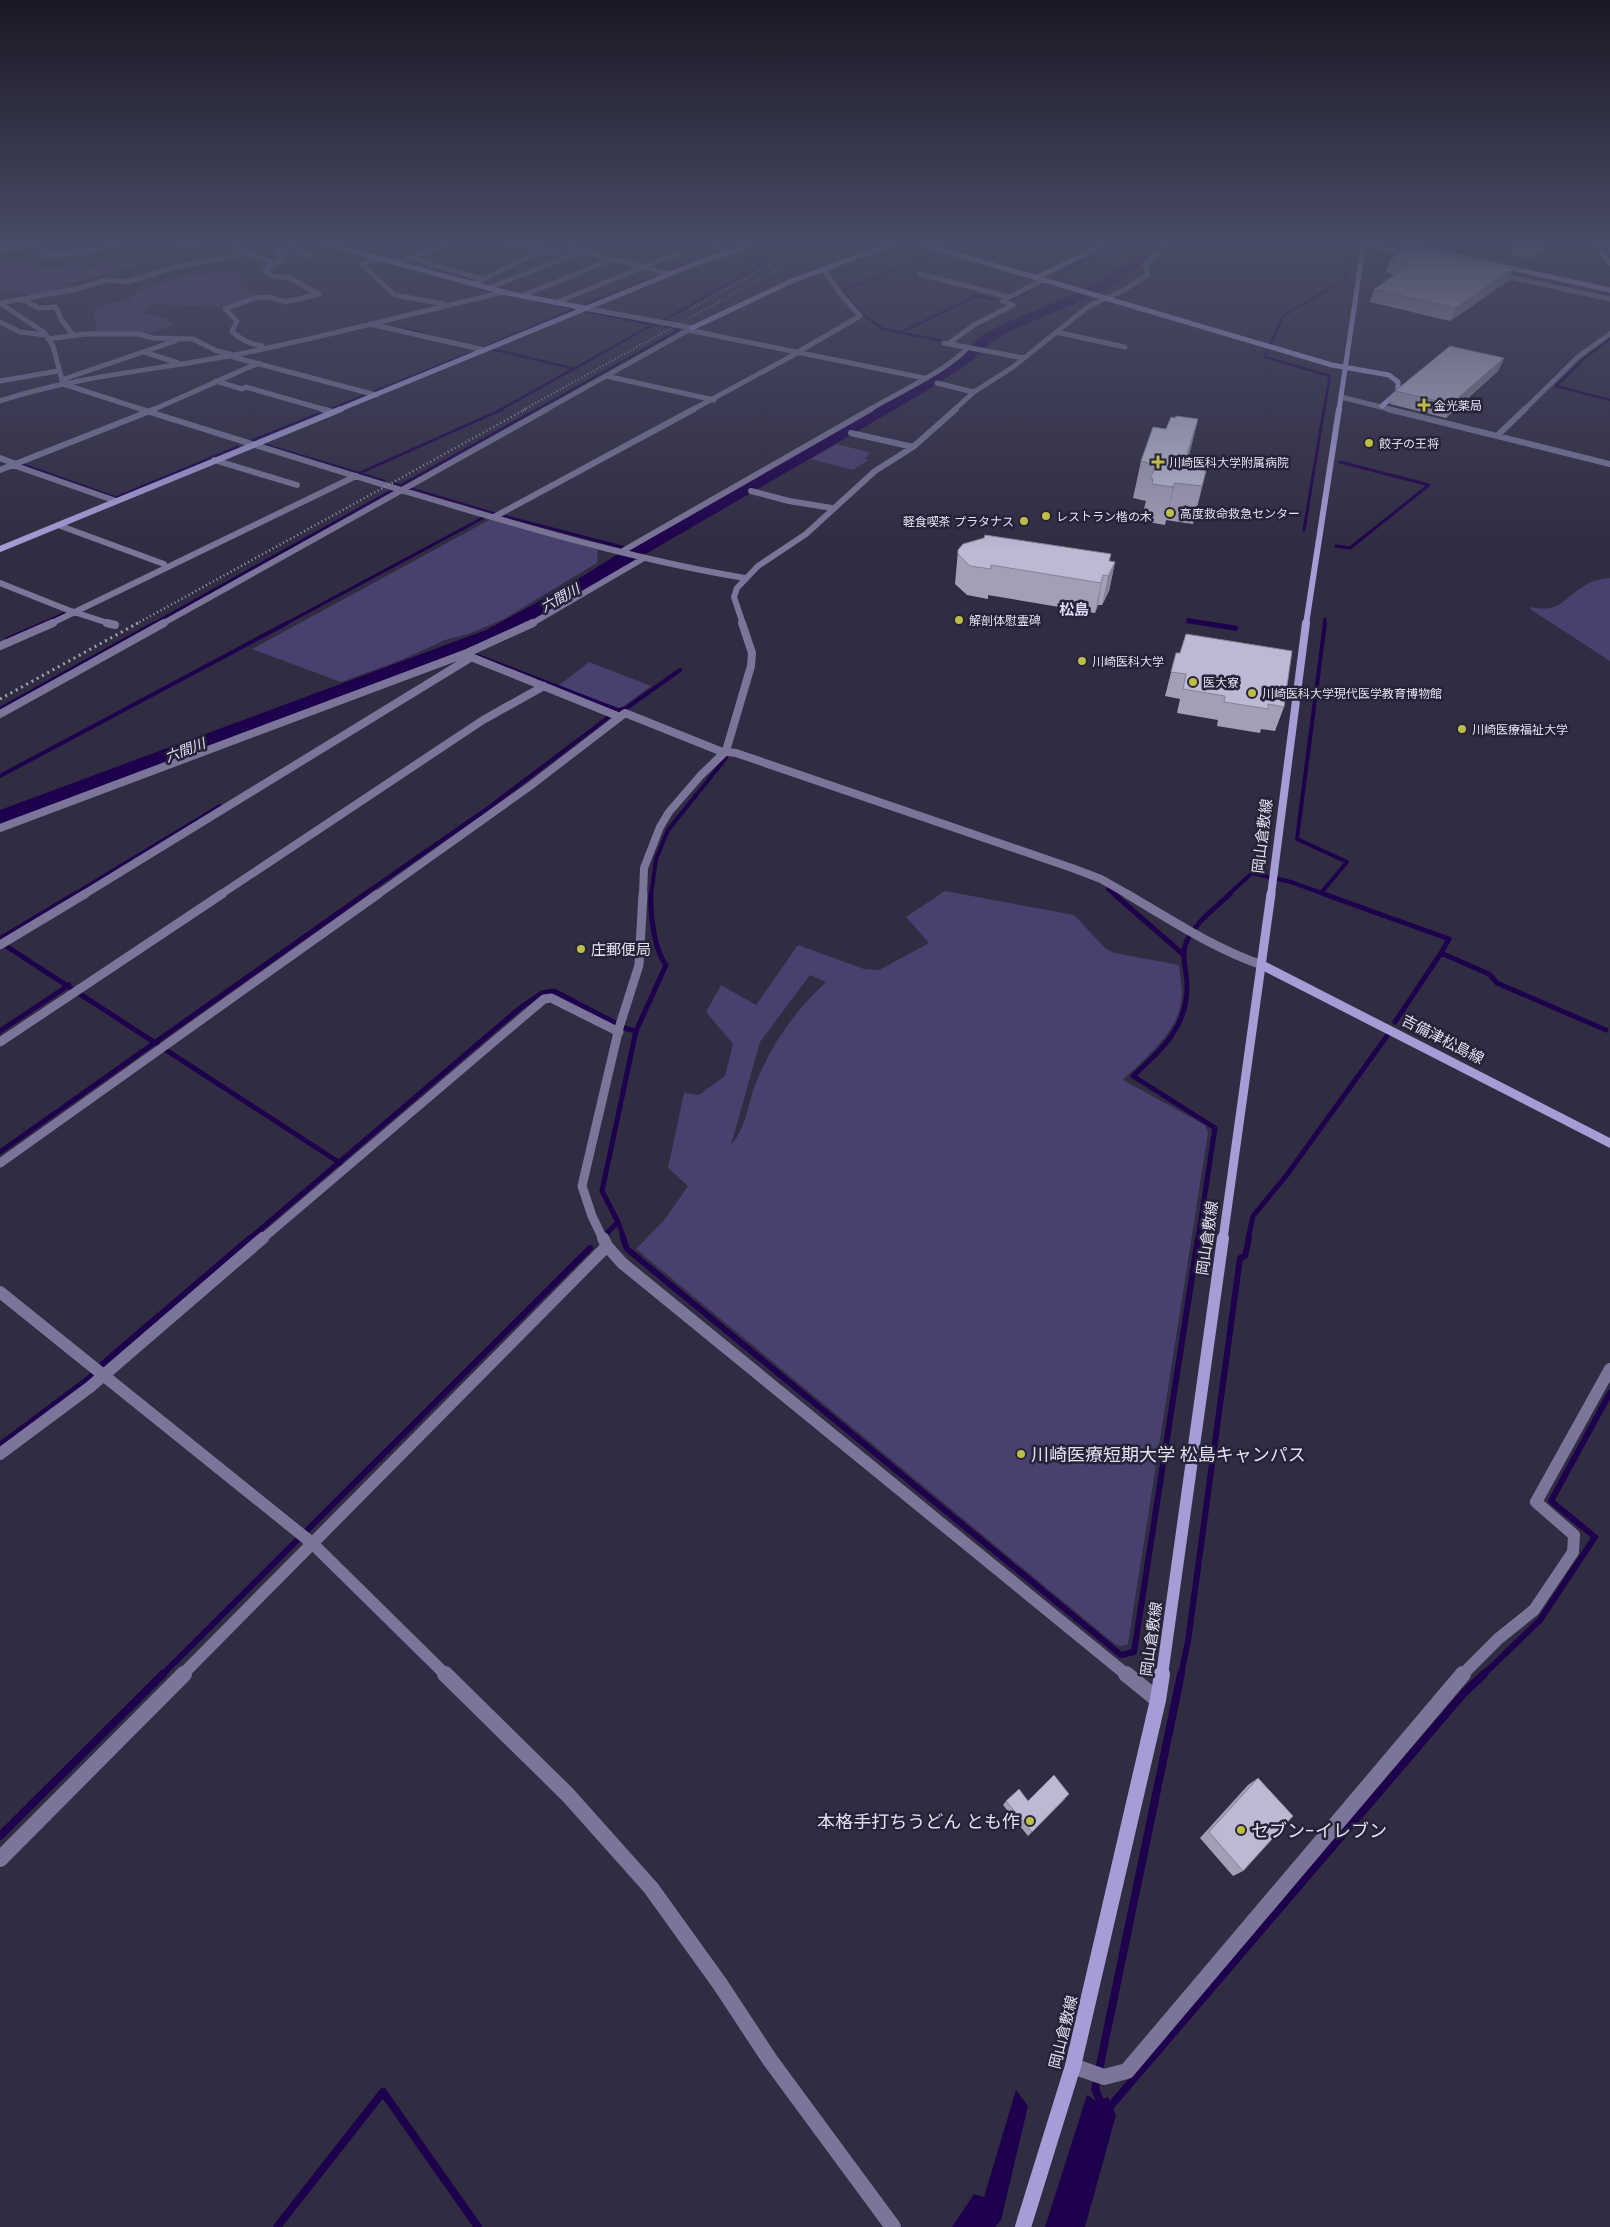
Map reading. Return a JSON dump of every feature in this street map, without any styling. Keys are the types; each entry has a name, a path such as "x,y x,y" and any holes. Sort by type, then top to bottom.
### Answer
{"street":[{"path":"51,345 63,382 146,411 354,476 494,516 642,557 711,573 745,578"},
{"path":"0,401 63,382 164,345"},
{"path":"205,345 217,351 258,363 373,394"},
{"path":"256,345 268,347"},
{"path":"63,382 232,355 277,345"},
{"path":"465,345 484,349"},
{"path":"0,549 118,498 494,345"},
{"path":"0,714 401,488 661,345"},
{"path":"759,345 922,379"},
{"path":"494,516 811,345"},
{"path":"956,345 981,350 999,351 1024,358"},
{"path":"1040,345 973,392 913,447 875,471 832,508 806,534 758,566 737,588 734,597 752,653 751,666 733,725 732,736 726,751 701,775 669,812 660,827 644,868 639,965 620,1028 582,1186 592,1216 607,1246 622,1263 1158,1700"},
{"path":"1115,345 1125,347"},
{"path":"1263,345 1332,365 1389,375 1398,382 1398,392 1382,406"},
{"name":"岡山倉敷線","path":"1023,2227 1073,2066 1158,1700 1262,965 1313,568 1349,345"},
{"path":"1498,435 1579,356 1595,345"},
{"path":"624,551 922,379 962,354 968,348"},
{"path":"144,352 180,364"},
{"path":"0,470 202,390 216,381 258,363"},
{"path":"0,380 58,370"},
{"path":"606,376 711,399"},
{"path":"216,381 242,389 246,387 330,411"},
{"path":"937,383 973,392"},
{"path":"1341,397 1610,464"},
{"path":"851,433 913,447"},
{"path":"0,458 118,498"},
{"path":"214,460 297,485"},
{"path":"18,463 118,498"},
{"path":"0,646 354,476"},
{"path":"751,491 789,501 832,508"},
{"path":"58,525 164,564"},
{"path":"0,828 468,655 531,624 642,557"},
{"path":"0,583 72,611 115,625"},
{"path":"468,655 615,715"},
{"path":"3,943 228,808 468,655"},
{"path":"0,1042 234,884 475,725 544,686"},
{"path":"0,1163 530,786 615,715 625,713 726,751 1072,868 1109,883 1193,933 1246,960 1262,965"},
{"name":"吉備津松島線","path":"1262,965 1610,1143"},
{"path":"0,1454 90,1387 98,1372 544,999 551,998 620,1028"},
{"path":"0,1859 309,1541 607,1246"},
{"path":"0,1292 309,1541 568,1795 651,1888 720,1984 770,2060 893,2227"},
{"path":"1073,2066 1099,2076 1127,2071 1464,1673 1498,1639 1534,1610 1573,1552 1574,1535 1536,1502 1610,1369"}],"shaded area":[{"path":"837,444 871,453 864,458 868,460 853,470 811,459"},
{"path":"491,519 598,550 597,563 502,620 468,634 445,640 401,660 341,682 252,649"},
{"path":"1610,578 1610,661 1530,609 1532,607 1541,609 1556,606 1587,584"},
{"path":"1187,618 1238,626 1237,631 1186,623"},
{"path":"589,662 651,686 618,710 558,686"},
{"name":"川崎医療短期大学 松島キャンパス","path":"945,891 1074,915 1106,949 1115,953 1179,965 1182,992 1176,1018 1162,1041 1123,1080 1205,1125 1208,1133 1128,1644 1122,1646 1116,1645 636,1249 665,1219 688,1186 668,1168 684,1093 699,1095 725,1076 733,1044 706,1012 721,985 756,1005 798,945 864,969 879,970 929,943 906,917","holes":["810,975 826,982 804,1005 776,1042 761,1070 740,1132 731,1145 760,1042"]},
{"path":"1016,2090 1028,2106 1001,2220 995,2227 952,2227 974,2194 984,2197"},
{"path":"1087,2095 1096,2101 1108,2097 1116,2115 1085,2227 1045,2227"}],"building":[{"path":"1450,346 1504,358 1451,404 1395,391"},
{"path":"1176,416 1198,419 1183,468 1206,471 1202,486 1175,483 1173,487 1152,484 1153,479 1150,479 1156,465 1141,461 1153,427 1166,429 1171,417 1175,418"},
{"path":"985,535 1111,554 1109,561 1115,562 1108,576 1103,575 1101,583 991,565 991,569 970,566 958,554 958,550 963,544 984,538"},
{"path":"1186,634 1292,651 1284,707 1268,704 1268,709 1224,702 1225,696 1183,689 1186,674 1171,672 1176,653 1180,653"},
{"name":"本格手打ちうどん とも作","path":"1054,1775 1069,1794 1032,1832 1006,1801 1019,1789 1028,1801"},
{"name":"セブン-イレブン","path":"1258,1778 1293,1816 1243,1871 1209,1832"}],"waterway":[{"path":"483,348 490,345"},
{"path":"574,369 617,345"},
{"path":"536,410 652,345"},
{"name":"六間川","path":"0,819 493,634 569,593 630,555 917,390 967,358 980,345"},
{"path":"1602,345 1585,358 1556,386 1610,400"},
{"path":"487,348 574,369"},
{"path":"1267,351 1265,357 1330,376 1324,410"},
{"path":"329,410 468,354"},
{"path":"500,410 574,369"},
{"path":"69,382 73,379"},
{"path":"251,441 332,409"},
{"path":"359,473 503,409"},
{"path":"401,486 538,409"},
{"path":"1304,530 1324,409"},
{"path":"262,444 359,473"},
{"path":"116,498 238,447"},
{"path":"1336,546 1350,548 1429,485 1340,462"},
{"path":"18,463 116,498"},
{"path":"353,476 359,473"},
{"path":"359,473 384,481"},
{"path":"395,484 401,486"},
{"path":"153,624 401,486"},
{"path":"401,486 492,513"},
{"path":"111,500 116,498"},
{"path":"285,624 492,513"},
{"path":"492,513 637,551"},
{"path":"41,624 70,611"},
{"path":"1324,624 1325,619"},
{"path":"7,639 44,623"},
{"path":"0,709 155,623"},
{"path":"0,776 287,623"},
{"path":"1321,893 1347,862 1297,839 1325,623"},
{"path":"461,647 465,651 618,710"},
{"path":"618,710 625,709 680,670"},
{"path":"363,895 487,809 618,710"},
{"path":"651,895 656,859 668,830 726,758"},
{"path":"73,895 220,806"},
{"path":"1228,895 1252,873 1291,882 1321,893"},
{"path":"1108,889 1115,895"},
{"path":"1321,893 1327,895"},
{"path":"0,939 75,894"},
{"path":"155,1043 365,894"},
{"path":"1114,894 1184,955"},
{"path":"1184,955 1185,946 1192,931 1230,894"},
{"path":"1324,894 1449,939 1441,953"},
{"path":"636,1031 666,965 658,950 656,941 652,921 651,895"},
{"path":"3,944 68,986"},
{"path":"1395,1022 1441,953"},
{"path":"1441,953 1489,974 1497,983 1606,1030"},
{"path":"1184,955 1187,984 1186,999 1178,1025 1163,1046 1133,1076 1215,1128 1198,1239"},
{"path":"0,1031 68,986"},
{"path":"68,986 155,1043"},
{"path":"339,1162 520,1008 542,993 554,991 627,1029 636,1031"},
{"path":"618,1222 602,1191 636,1031"},
{"path":"1248,1239 1253,1216 1286,1176 1387,1036"},
{"path":"0,1152 155,1043"},
{"path":"155,1043 339,1162"},
{"path":"249,1239 339,1162"},
{"path":"607,1233 618,1222"},
{"path":"618,1222 624,1239"},
{"path":"0,1445 87,1380 107,1360 250,1238"},
{"path":"623,1238 627,1249 1121,1655 1134,1652 1198,1238"},
{"path":"1181,1675 1188,1641 1240,1258 1245,1256 1249,1238"},
{"path":"162,1675 590,1248"},
{"path":"1483,1675 1540,1620 1595,1537 1551,1501 1610,1393"},
{"path":"0,1836 163,1674"},
{"path":"1102,2105 1095,2089 1181,1674"},
{"path":"1108,2109 1464,1693 1484,1674"},
{"path":"277,2227 383,2092 478,2227"}],"railway":[{"path":"523,410 641,345"},
{"path":"136,624 526,409"},
{"path":"0,699 138,623"}],"place":[{"name":"金光薬局","path":"1424,405"},
{"name":"餃子の王将","path":"1369,443"},
{"name":"川崎医科大学附属病院","path":"1158,462"},
{"name":"高度救命救急センター","path":"1170,513"},
{"name":"レストラン楷の木","path":"1046,516"},
{"name":"軽食喫茶 プラタナス","path":"1024,521"},
{"name":"解剖体慰霊碑","path":"959,620"},
{"name":"川崎医科大学","path":"1082,661"},
{"name":"医大寮","path":"1193,682"},
{"name":"川崎医科大学現代医学教育博物館","path":"1252,693"},
{"name":"川崎医療福祉大学","path":"1462,729"},
{"name":"庄郵便局","path":"581,949"},
{"name":"川崎医療短期大学 松島キャンパス","path":"1021,1454"},
{"name":"本格手打ちうどん とも作","path":"1030,1821"},
{"name":"セブン-イレブン","path":"1241,1830"}],"district":[{"name":"松島","path":"1074,609"}]}
